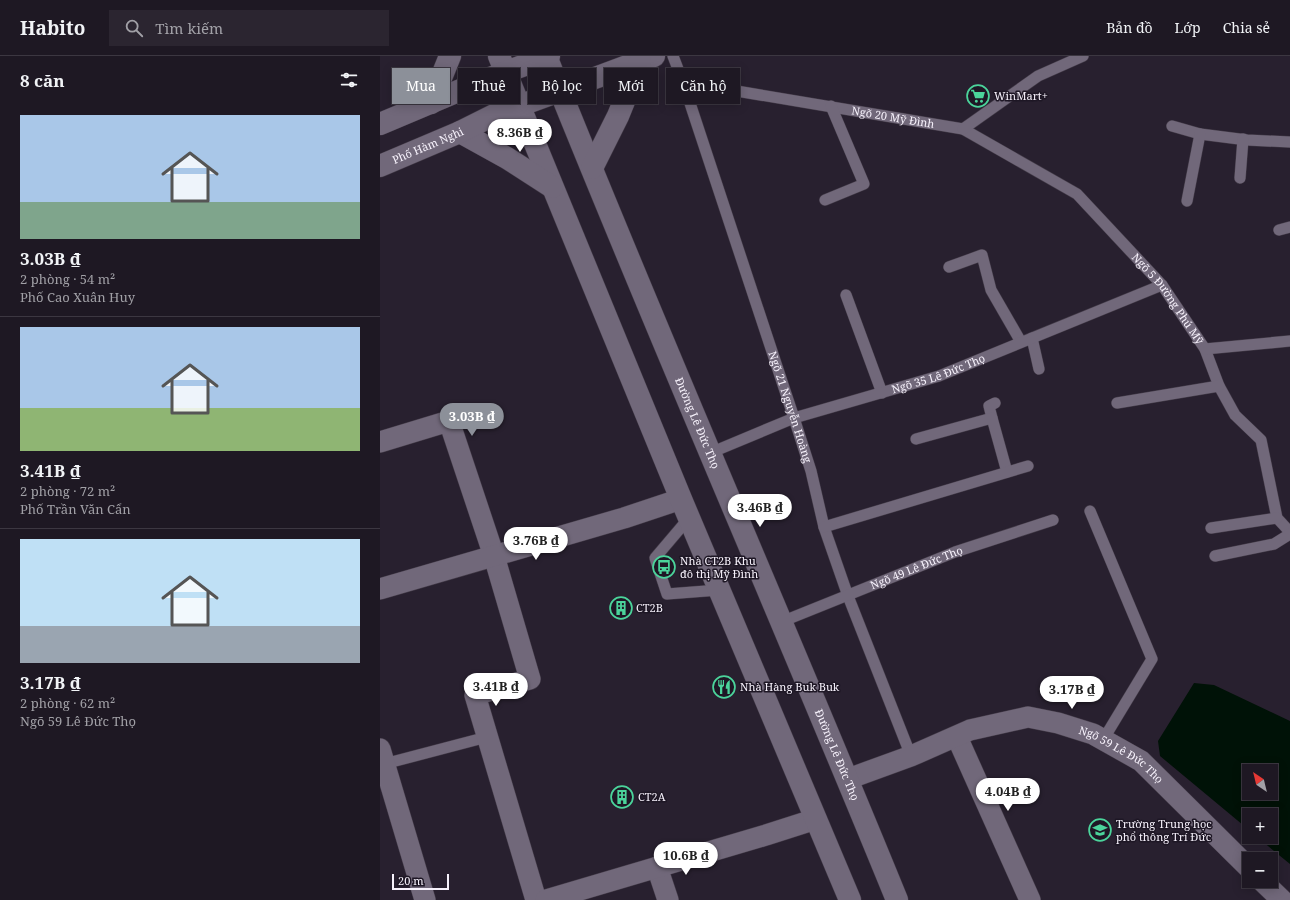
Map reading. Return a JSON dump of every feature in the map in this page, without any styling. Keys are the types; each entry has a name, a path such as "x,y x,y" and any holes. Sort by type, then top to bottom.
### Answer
{"main road":[{"path":"445,68 450,56"},
{"path":"450,93 502,64 547,56"},
{"name":"Đường Lê Đức Thọ","path":"547,56 551,68"},
{"path":"592,168 647,59"},
{"name":"Phố Hàm Nghi","path":"596,78 647,59"},
{"path":"502,64 719,590 850,900"},
{"name":"Phố Hàm Nghi","path":"380,166 460,132 496,114 528,103"},
{"path":"380,124 429,104"},
{"name":"Đường Lê Đức Thọ","path":"565,104 710,453 848,779 897,900"},
{"path":"460,132 507,158 552,187"}],"street":[{"path":"380,442 449,421 494,556 530,678 475,695 487,737 545,900 816,819"},
{"path":"380,589 624,518 685,508"},
{"name":"Ngõ 59 Lê Đức Thọ","path":"848,779 912,756 970,730 1028,717 1058,723 1093,734 1141,762 1242,861"},
{"path":"957,737 1030,900"},
{"path":"382,756 425,900"},
{"path":"657,867 668,900"},
{"path":"1269,888 1282,900"}],"lane":[{"name":"Ngõ 21 Nguyễn Hoàng","path":"673,56 678,68"},
{"path":"964,129 1038,76 1083,56"},
{"name":"Ngõ 20 Mỹ Đình","path":"740,91 964,129"},
{"name":"Ngõ 21 Nguyễn Hoàng","path":"690,104 794,418 810,471 824,527 848,596 912,756"},
{"path":"825,200 864,184 831,106"},
{"path":"1172,126 1200,134 1242,140 1290,142"},
{"name":"Ngõ 5 Đường Phú Mỹ","path":"964,129 1077,194 1162,285 1205,349 1219,386 1235,415 1261,440 1277,518"},
{"path":"1187,201 1200,134"},
{"path":"1240,178 1242,140"},
{"path":"949,267 982,255 991,290 1021,342"},
{"name":"Ngõ 35 Lê Đức Thọ","path":"710,453 794,418 939,376 1162,285"},
{"path":"846,295 882,393"},
{"path":"1032,338 1039,369"},
{"path":"1205,349 1290,341"},
{"path":"1117,403 1219,386"},
{"path":"995,403 989,406 1007,472"},
{"path":"916,439 992,418"},
{"path":"824,527 1028,466"},
{"path":"685,508 655,558 667,594 719,590"},
{"path":"1090,511 1152,659 1103,740"},
{"path":"1211,528 1277,518 1290,533 1274,544 1215,556"},
{"name":"Ngõ 49 Lê Đức Thọ","path":"781,622 955,552 1053,520"},
{"path":"382,756 487,737"}],"shaded area":[{"path":"1194,683 1214,685 1290,721 1290,864 1278,854 1278,852 1275,852 1266,844 1278,844 1278,808 1242,808 1242,824 1160,756 1158,741"}],"place":[{"name":"WinMart+","path":"978,96"},
{"name":"Nhà CT2B Khu đô thị Mỹ Đình","path":"664,567"},
{"name":"CT2B","path":"621,608"},
{"name":"Nhà Hàng Buk Buk","path":"724,687"},
{"name":"CT2A","path":"622,797"},
{"name":"Trường Trung học phổ thông Trí Đức","path":"1100,830"}]}
